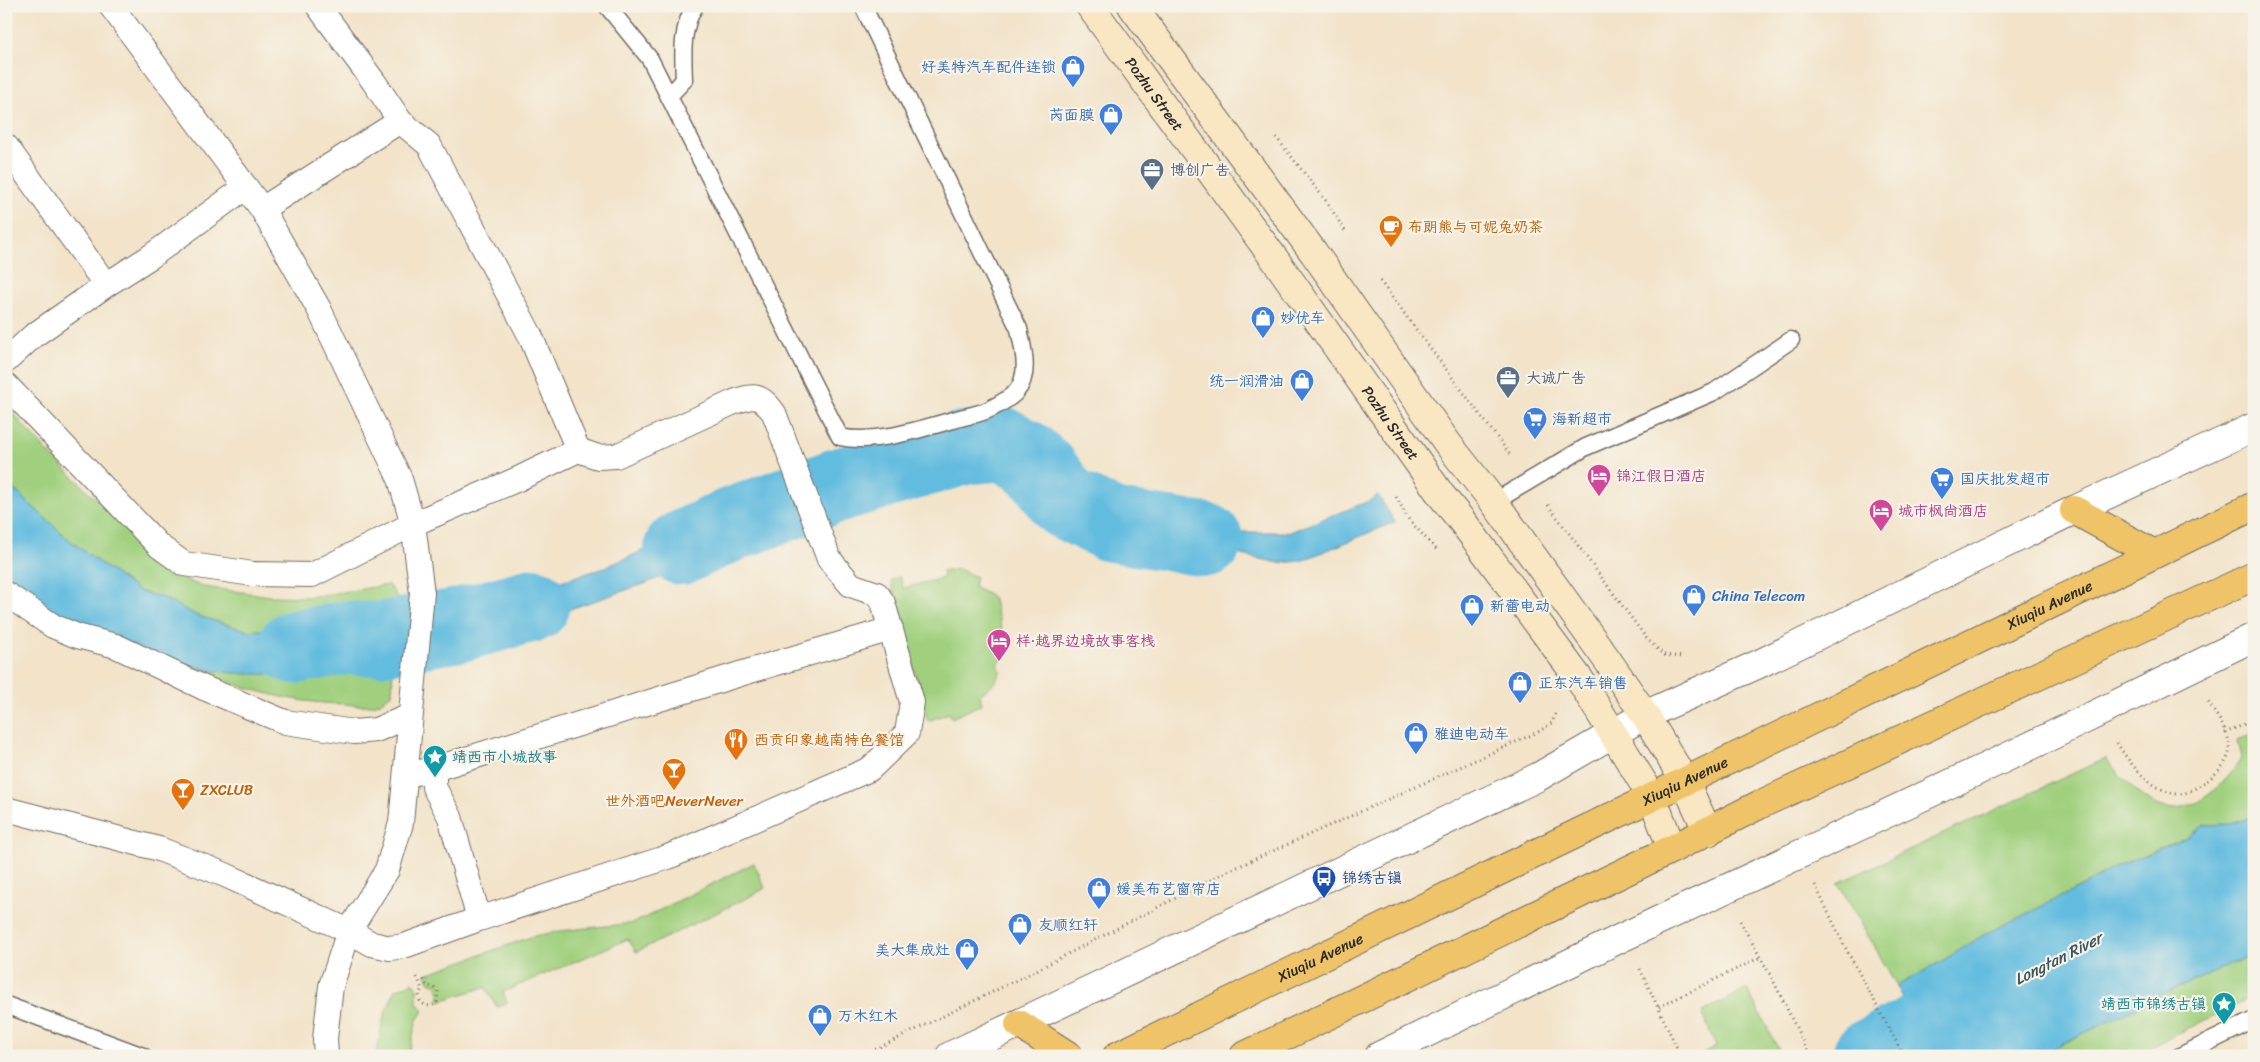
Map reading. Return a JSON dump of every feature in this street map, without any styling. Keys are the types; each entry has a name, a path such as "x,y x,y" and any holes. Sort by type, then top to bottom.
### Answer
{"main road":[{"name":"Pozhu Street","path":"1090,6 1284,272 1441,496 1462,521 1580,680 1615,734 1652,797 1672,849"},
{"path":"1132,6 1314,253 1448,444 1494,502 1645,715 1684,780 1708,832"},
{"name":"Xiuqiu Avenue","path":"1118,1056 1684,780 2254,506"},
{"path":"2074,510 2154,554"},
{"path":"1244,1056 1708,832 1759,804 2254,576"},
{"path":"1019,1024 1070,1056"}],"street":[{"path":"112,6 262,209 319,309 400,479 413,524 422,593 401,823 387,870 348,931 331,986 325,1040 326,1056"},
{"path":"318,6 400,121 429,145 530,336 578,450"},
{"path":"262,209 400,121"},
{"path":"6,146 106,285"},
{"path":"6,360 33,336 150,257 246,187"},
{"path":"6,385 159,546 184,564 253,574 312,576 413,524 518,479 578,450 598,457 616,456 750,396 763,399 774,413 829,559 850,585 877,594 883,603 912,702 907,734 870,769 668,857 479,919 414,944 390,948 372,944 348,931 223,874 159,850 6,809"},
{"path":"950,1056 1538,777 1645,715 1760,663 2074,510 2254,427"},
{"path":"6,594 53,626 77,636 116,646 204,688 285,722 354,732 376,730 411,707"},
{"path":"406,775 434,769 891,629"},
{"path":"1379,1056 1612,943 2020,751 2254,637"},
{"path":"434,769 434,787 450,817 479,919"}],"lane":[{"path":"606,6 650,59 840,437 852,440 873,438 922,428 990,410 1016,392 1024,374 1025,357 1019,329 863,6"},
{"path":"669,96 684,80 683,60 686,31 691,12 695,6"},
{"path":"1494,502 1586,447 1714,392 1791,340"},
{"path":"6,1005 143,1056"},
{"path":"2180,1056 2254,1020"}],"path":[{"path":"1530,480 1647,639 1664,655 1680,658 1687,656"},
{"path":"1396,491 1396,497 1409,520 1441,555"},
{"path":"2112,735 2135,768 2150,782 2164,790 2178,794 2195,789 2209,780 2221,767 2229,753 2226,733 2206,698"},
{"path":"862,1056 1029,974 1226,872 1538,732 1552,723 1556,712 1555,707"},
{"path":"2226,733 2254,720"},
{"path":"1811,876 1845,947 1904,1056"},
{"path":"1740,920 1761,957 1810,1056"},
{"path":"1659,1007 1761,957"},
{"path":"1634,960 1659,1007 1678,1050 1666,1056"}],"green space":[{"path":"6,406 49,453 162,564 183,579 204,587 271,596 309,597 388,585 395,594 398,603 394,623 361,622 249,631 198,616 163,598 139,591 67,538 6,482"},
{"path":"959,569 976,577 974,587 993,597 1008,654 997,664 1001,670 996,681 980,695 982,704 952,718 949,713 928,721 891,580 900,577 903,588 943,578 942,572"},
{"path":"393,656 392,694 379,703 366,705 323,703 281,697 241,686 181,663 218,671 285,673 350,665"},
{"path":"2254,733 2254,817 2231,824 2205,825 2188,837 2119,865 2081,887 1985,934 1944,960 1897,986 1838,883 2106,758 2130,786 2147,800 2162,807 2176,809 2189,806 2201,800 2224,781 2242,758 2238,740"},
{"path":"754,863 765,888 755,894 636,952 628,939 503,992 507,1003 497,1007 485,987 440,1001 437,985 429,982 426,974 534,936 560,931 634,923"},
{"path":"2254,954 2254,995 2134,1056 2037,1056 2173,990"},
{"path":"413,982 417,989 417,1003 424,1010 417,1020 408,1056 376,1056 384,1016 395,990"},
{"path":"1747,989 1781,1054 1777,1056 1699,1056 1716,1047 1702,1012"}],"water":[{"path":"962,428 989,428 997,462 936,474 876,493 838,509 820,469 881,448"},
{"path":"6,482 67,538 139,591 163,598 198,616 249,631 334,623 394,623 393,656 350,665 283,673 261,674 217,671 179,662 69,622 6,580"},
{"path":"768,494 784,526 647,583 561,612 432,649 435,617 601,569"},
{"path":"1378,495 1395,522 1301,561 1279,563 1237,554 1174,550 1099,540 1112,510 1235,532 1290,532 1369,501"},
{"path":"2254,817 2254,954 2173,990 2037,1056 1933,1056 1897,986 1944,960 1985,934 2081,887 2119,865 2188,837 2205,825 2231,824"}],"waterway":[{"path":"681,548 728,526 838,485 964,448 1003,444 1026,457 1043,472 1066,503 1111,525 1206,540"},
{"path":"294,647 345,638 378,639 459,625 533,605"},
{"name":"Longtan River","path":"1869,1056 2011,982"}],"place":[{"name":"好美特汽车配件连锁","path":"1073,88"},
{"name":"芮面膜","path":"1111,136"},
{"name":"博创广告","path":"1152,191"},
{"name":"布朗熊与可妮兔奶茶","path":"1391,248"},
{"name":"妙优车","path":"1263,339"},
{"name":"大诚广告","path":"1508,399"},
{"name":"统一润滑油","path":"1302,402"},
{"name":"海新超市","path":"1535,440"},
{"name":"锦江假日酒店","path":"1599,497"},
{"name":"国庆批发超市","path":"1942,500"},
{"name":"城市枫尚酒店","path":"1881,532"},
{"name":"China Telecom","path":"1694,617"},
{"name":"新蕾电动","path":"1472,627"},
{"name":"样·越界边境故事客栈","path":"999,662"},
{"name":"正东汽车销售","path":"1520,704"},
{"name":"雅迪电动车","path":"1416,755"},
{"name":"西贡印象越南特色餐馆","path":"736,761"},
{"name":"靖西市小城故事","path":"435,778"},
{"name":"世外酒吧NeverNever","path":"674,791"},
{"name":"ZXCLUB","path":"183,811"},
{"name":"锦绣古镇","path":"1324,899"},
{"name":"媛美布艺窗帘店","path":"1099,910"},
{"name":"友顺红轩","path":"1020,946"},
{"name":"美大集成灶","path":"967,971"},
{"name":"靖西市锦绣古镇","path":"2224,1025"},
{"name":"万木红木","path":"820,1037"}]}
